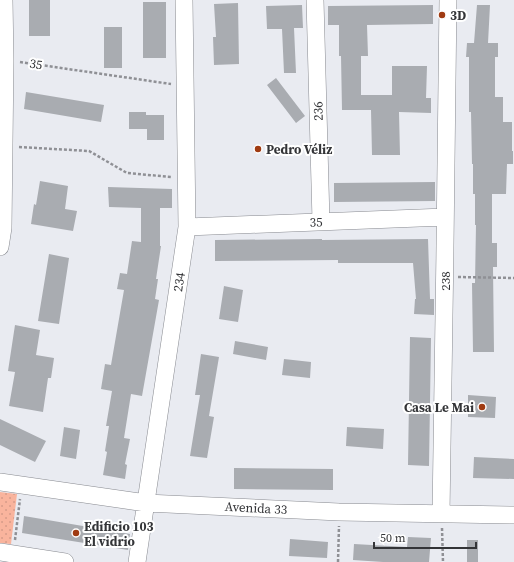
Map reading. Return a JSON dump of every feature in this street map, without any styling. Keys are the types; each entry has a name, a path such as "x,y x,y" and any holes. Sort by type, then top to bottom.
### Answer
{"street":[{"path":"0,247 3,228 4,0"},
{"name":"234","path":"137,562 187,226 184,0"},
{"name":"236","path":"316,0 321,222"},
{"name":"238","path":"441,514 446,277 445,217 448,0"},
{"name":"35","path":"187,226 445,217"},
{"name":"Avenida 33","path":"0,482 146,503 339,512 514,515"},
{"path":"6,553 65,562"}],"path":[{"name":"35","path":"3,59 185,86"},
{"path":"4,146 89,151 127,173 187,178"},
{"path":"446,277 514,278"},
{"path":"6,553 22,485"},
{"path":"338,562 339,512"},
{"path":"441,514 443,562"}],"shaded area":[{"path":"0,492 17,494 11,544 0,543"}],"building":[{"path":"29,0 50,0 50,36 29,36"},
{"path":"143,2 166,2 166,58 143,58"},
{"path":"238,3 239,64 214,65 213,37 216,37 214,4"},
{"path":"302,5 303,28 294,28 296,73 284,73 282,29 267,29 266,6"},
{"path":"433,5 433,24 367,25 368,56 361,56 361,95 392,95 392,66 427,66 426,98 431,98 431,113 399,112 400,155 372,155 371,110 342,110 339,25 328,25 328,6"},
{"path":"477,5 490,5 488,43 498,43 498,57 495,57 495,97 503,97 503,122 512,122 513,164 507,164 506,194 492,194 492,243 497,243 497,267 493,267 494,352 473,352 472,283 475,283 476,225 475,194 473,194 471,112 469,112 469,57 466,57 467,43 474,43"},
{"path":"104,27 122,27 122,68 104,68"},
{"path":"276,78 305,116 296,123 267,85"},
{"path":"26,92 104,105 101,122 24,109"},
{"path":"129,112 146,112 146,115 164,115 164,140 147,140 147,129 129,129"},
{"path":"40,181 68,186 65,209 77,211 73,231 31,224"},
{"path":"435,182 435,201 334,202 334,183"},
{"path":"108,187 172,189 172,208 160,208 161,246 156,279 158,279 155,299 159,300 142,396 131,394 124,438 130,439 125,464 127,465 125,479 103,475 109,426 106,426 112,391 101,389 105,364 111,365 124,290 117,289 120,273 127,274 132,241 141,242 141,208 109,207"},
{"path":"428,239 430,299 434,299 434,315 414,314 416,299 413,263 338,263 338,260 215,261 215,240"},
{"path":"49,254 69,258 59,324 38,321"},
{"path":"224,286 243,290 238,322 219,319"},
{"path":"15,325 40,330 36,355 54,358 51,378 48,378 43,412 9,406 15,372 8,371"},
{"path":"410,337 431,338 429,466 408,465"},
{"path":"235,341 268,347 266,360 233,354"},
{"path":"201,354 219,357 209,416 214,417 207,458 190,456 200,395 195,395"},
{"path":"284,359 311,362 310,378 282,375"},
{"name":"Casa Le Mai","path":"468,395 496,397 495,418 468,417"},
{"path":"0,419 46,441 35,462 0,445"},
{"path":"64,427 80,430 76,459 60,456"},
{"path":"347,427 384,429 383,449 346,446"},
{"path":"474,457 514,459 514,479 473,478"},
{"path":"234,468 333,469 333,490 234,489"},
{"name":"Edificio 103 El vidrio","path":"24,516 130,534 128,550 22,533"},
{"path":"408,537 431,538 429,562 383,562 353,560 354,544 407,547"},
{"path":"290,539 328,542 327,558 289,556"},
{"path":"467,540 478,540 478,562 467,562"}],"place":[{"name":"3D","path":"442,15"},
{"name":"Pedro Véliz","path":"258,149"},
{"name":"Casa Le Mai","path":"482,407"},
{"name":"Edificio 103 El vidrio","path":"76,533"}]}
